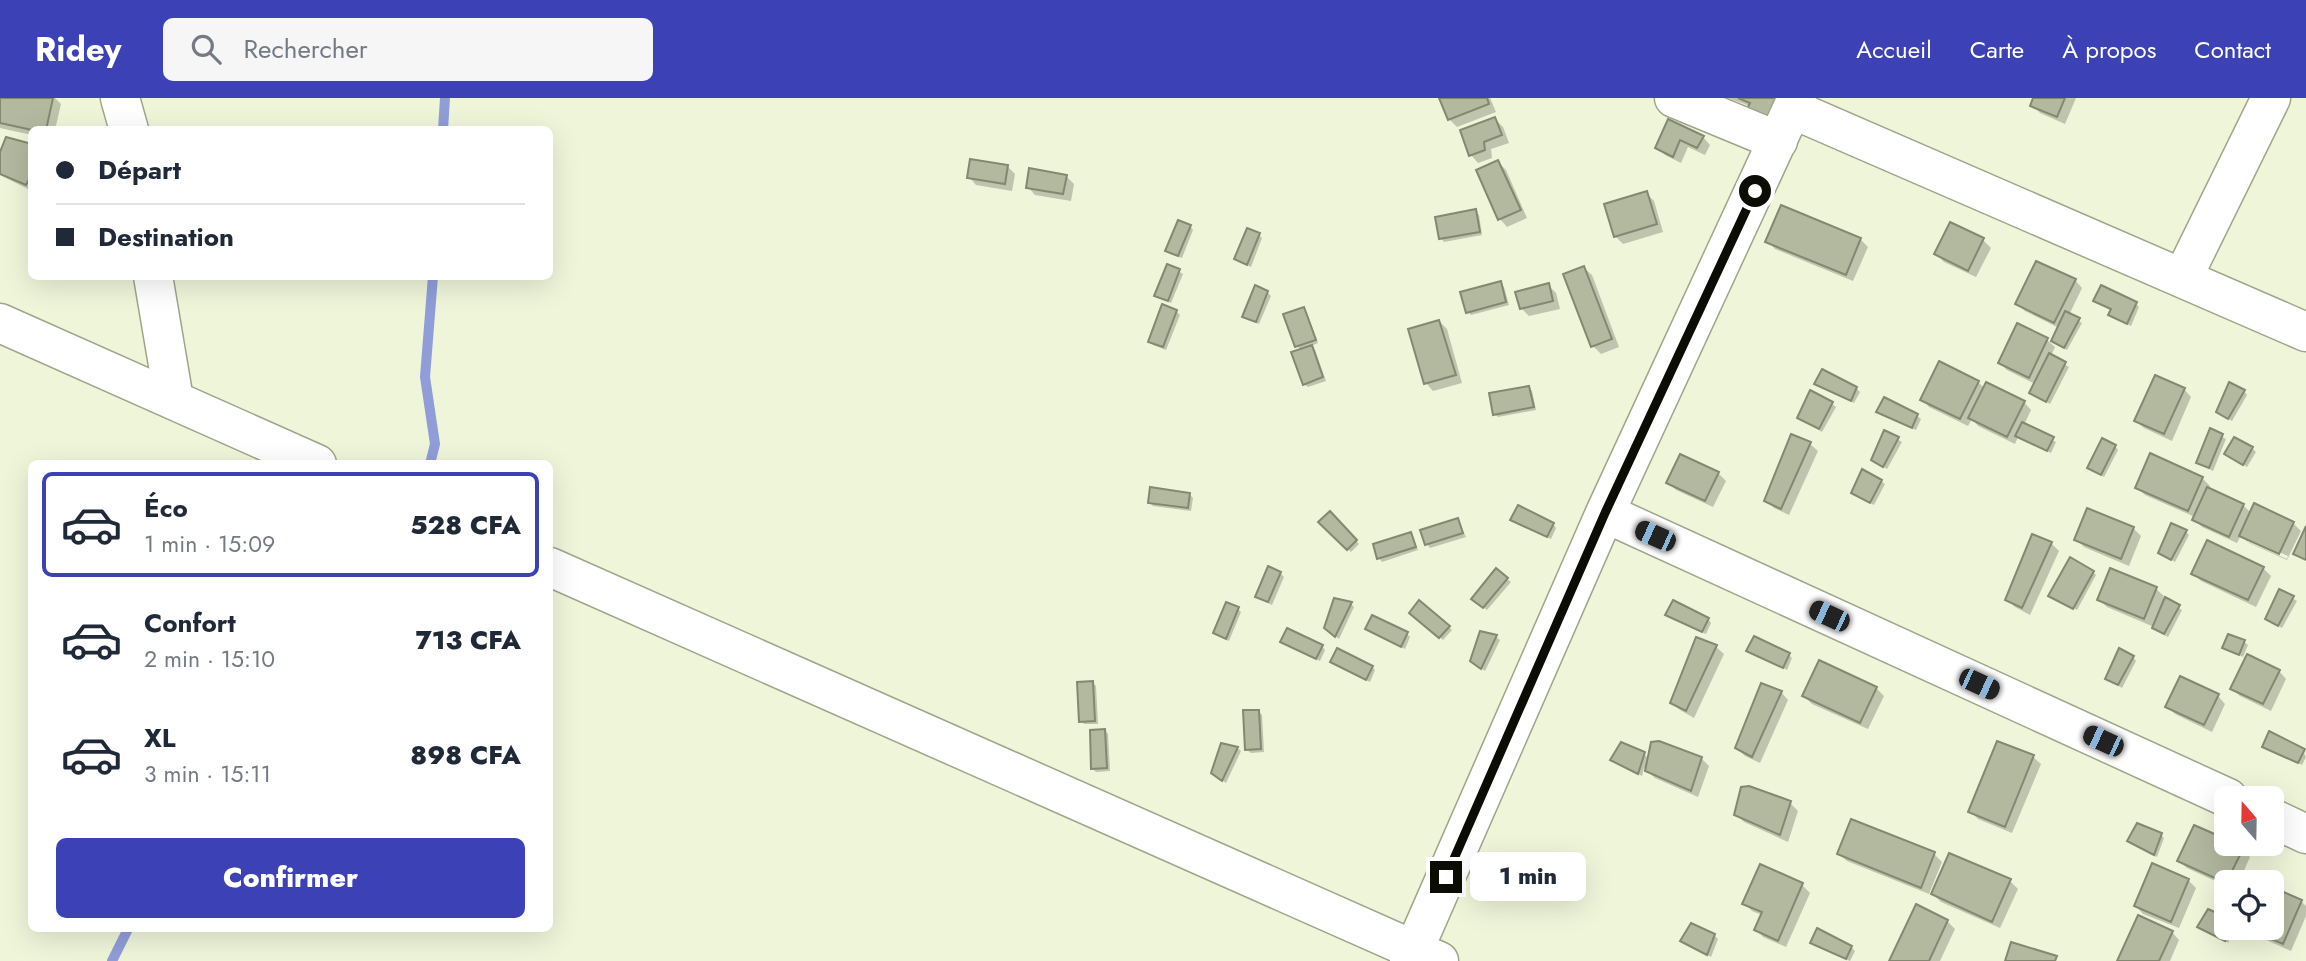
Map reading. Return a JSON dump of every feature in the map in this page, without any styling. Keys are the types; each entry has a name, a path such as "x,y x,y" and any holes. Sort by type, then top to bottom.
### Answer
{"street":[{"path":"120,98 128,126"},
{"path":"1674,98 1789,116 2183,277 2306,332"},
{"path":"2183,277 2271,98"},
{"path":"553,568 1421,957 1605,513 1789,116"},
{"path":"154,280 174,400"},
{"path":"0,323 308,460"},
{"path":"1605,513 2214,792"},
{"path":"2284,824 2306,834"}],"building":[{"path":"0,98 53,98 47,126 28,126 28,129 0,123"},
{"path":"1439,98 1487,98 1489,104 1448,120"},
{"path":"1738,98 1783,98 1776,119 1747,109 1750,103"},
{"path":"2033,98 2065,98 2057,117 2030,106"},
{"path":"1495,117 1502,135 1484,142 1485,150 1469,156 1460,130"},
{"path":"1668,119 1704,136 1697,148 1680,140 1673,157 1655,148"},
{"path":"6,137 28,143 26,185 0,174 0,152"},
{"path":"970,159 1008,165 1005,184 967,178"},
{"path":"1498,160 1521,210 1498,220 1476,170"},
{"path":"1029,168 1067,175 1063,194 1026,188"},
{"path":"1647,191 1657,224 1614,237 1604,204"},
{"path":"1781,205 1861,238 1846,275 1765,242"},
{"path":"1476,209 1480,232 1439,239 1435,217"},
{"path":"1178,220 1191,225 1178,256 1165,251"},
{"path":"1950,222 1984,238 1968,271 1934,254"},
{"path":"1247,228 1260,233 1247,265 1234,259"},
{"path":"2036,261 2076,279 2054,323 2015,304"},
{"path":"1167,264 1180,269 1168,301 1154,296"},
{"path":"1584,266 1612,339 1591,347 1563,274"},
{"path":"1501,281 1506,302 1466,313 1460,292"},
{"path":"1549,283 1553,301 1520,309 1515,292"},
{"path":"1255,285 1268,291 1256,322 1242,317"},
{"path":"2101,285 2137,302 2127,324 2108,315 2111,309 2093,301"},
{"path":"1162,304 1177,310 1163,347 1148,342"},
{"path":"1304,307 1316,340 1295,347 1283,314"},
{"path":"2065,311 2080,318 2064,348 2051,341"},
{"path":"1439,320 1456,375 1424,384 1408,329"},
{"path":"2017,323 2048,338 2029,378 1998,363"},
{"path":"1312,345 1323,377 1303,385 1291,352"},
{"path":"2049,353 2066,362 2046,402 2029,393"},
{"path":"1939,361 1979,381 1960,419 1920,400"},
{"path":"1822,369 1857,387 1851,401 1814,384"},
{"path":"2155,375 2185,388 2164,434 2134,421"},
{"path":"1986,382 2025,401 2007,437 1968,418"},
{"path":"2229,382 2245,390 2228,419 2216,412"},
{"path":"1529,386 1534,407 1493,415 1489,393"},
{"path":"1810,390 1833,402 1819,429 1797,418"},
{"path":"1884,397 1918,414 1912,428 1876,412"},
{"path":"2022,422 2054,437 2047,451 2015,436"},
{"path":"2210,428 2223,434 2209,468 2196,463"},
{"path":"1884,430 1899,437 1883,467 1871,460"},
{"path":"1791,434 1811,442 1781,509 1764,501"},
{"path":"2234,437 2253,447 2243,465 2224,454"},
{"path":"2102,438 2116,445 2101,475 2087,468"},
{"path":"2150,453 2203,477 2188,511 2135,488"},
{"path":"1680,454 1719,472 1705,501 1666,483"},
{"path":"1862,469 1882,480 1870,503 1851,493"},
{"path":"1150,487 1190,493 1188,508 1148,503"},
{"path":"2207,487 2244,504 2229,537 2192,520"},
{"path":"2254,503 2294,522 2279,554 2239,536"},
{"path":"1518,505 1554,523 1547,537 1510,520"},
{"path":"2087,508 2134,527 2121,559 2074,540"},
{"path":"1330,511 1357,540 1347,550 1318,522"},
{"path":"1458,518 1463,533 1425,545 1420,530"},
{"path":"2171,523 2187,530 2171,560 2158,553"},
{"path":"2306,526 2306,560 2293,554"},
{"path":"1411,532 1416,547 1377,559 1373,544"},
{"path":"2032,534 2052,542 2022,608 2005,600"},
{"path":"2207,540 2264,567 2248,600 2191,574"},
{"path":"2070,557 2094,571 2073,609 2048,596"},
{"path":"1268,566 1281,572 1268,602 1255,597"},
{"path":"1496,568 1508,578 1483,608 1471,599"},
{"path":"2110,568 2157,587 2144,619 2097,600"},
{"path":"2279,589 2294,596 2278,626 2265,619"},
{"path":"2165,597 2180,605 2164,634 2152,628"},
{"path":"1334,598 1352,602 1335,637 1324,628"},
{"path":"1419,600 1450,626 1439,638 1409,613"},
{"path":"1673,600 1709,618 1702,632 1665,615"},
{"path":"1226,602 1239,607 1226,639 1213,633"},
{"path":"1372,615 1408,632 1401,647 1365,629"},
{"path":"1287,628 1323,645 1316,659 1280,642"},
{"path":"1480,631 1497,635 1481,669 1470,661"},
{"path":"2228,634 2245,640 2239,655 2222,648"},
{"path":"1754,636 1790,653 1783,668 1746,651"},
{"path":"1696,637 1717,645 1686,711 1670,703"},
{"path":"1337,648 1373,666 1366,680 1330,662"},
{"path":"2119,648 2134,656 2118,685 2105,679"},
{"path":"2247,654 2280,670 2263,704 2230,689"},
{"path":"1819,660 1877,687 1860,723 1802,696"},
{"path":"2180,676 2219,694 2204,725 2165,707"},
{"path":"1093,681 1095,721 1079,722 1077,682"},
{"path":"1761,683 1782,691 1752,757 1735,748"},
{"path":"1243,710 1259,710 1261,749 1245,750"},
{"path":"1105,729 1107,768 1091,769 1090,730"},
{"path":"2269,731 2305,749 2298,763 2262,747"},
{"path":"1659,741 1702,757 1691,791 1645,771 1651,742"},
{"path":"1997,741 2034,755 2005,827 1968,812"},
{"path":"1621,742 1645,752 1638,774 1610,760"},
{"path":"1221,743 1238,747 1222,781 1211,773"},
{"path":"1749,786 1791,801 1780,835 1734,815 1741,787"},
{"path":"1851,819 1935,852 1921,888 1837,854"},
{"path":"2137,823 2162,833 2154,855 2127,841"},
{"path":"2194,825 2214,834 2214,856 2240,856 2232,870 2214,870 2214,878 2177,861"},
{"path":"1949,853 2011,879 1992,922 1931,894"},
{"path":"2152,863 2189,879 2171,922 2134,906"},
{"path":"1760,864 1803,883 1778,941 1754,930 1762,912 1742,904"},
{"path":"2284,892 2302,900 2283,944 2274,940 2284,940"},
{"path":"1916,904 1948,920 1929,961 1889,961"},
{"path":"2208,909 2214,912 2214,936 2197,927"},
{"path":"2138,915 2173,931 2159,961 2117,961"},
{"path":"1691,923 1715,934 1707,955 1680,941"},
{"path":"1817,928 1852,946 1846,959 1810,943"},
{"path":"2011,942 2057,956 2055,961 2005,961"}],"waterway":[{"path":"443,126 445,98"},
{"path":"431,460 435,444 425,377 433,280"},
{"path":"112,961 126,932"}],"route":[{"path":"1446,877 1605,513 1755,191"}]}
